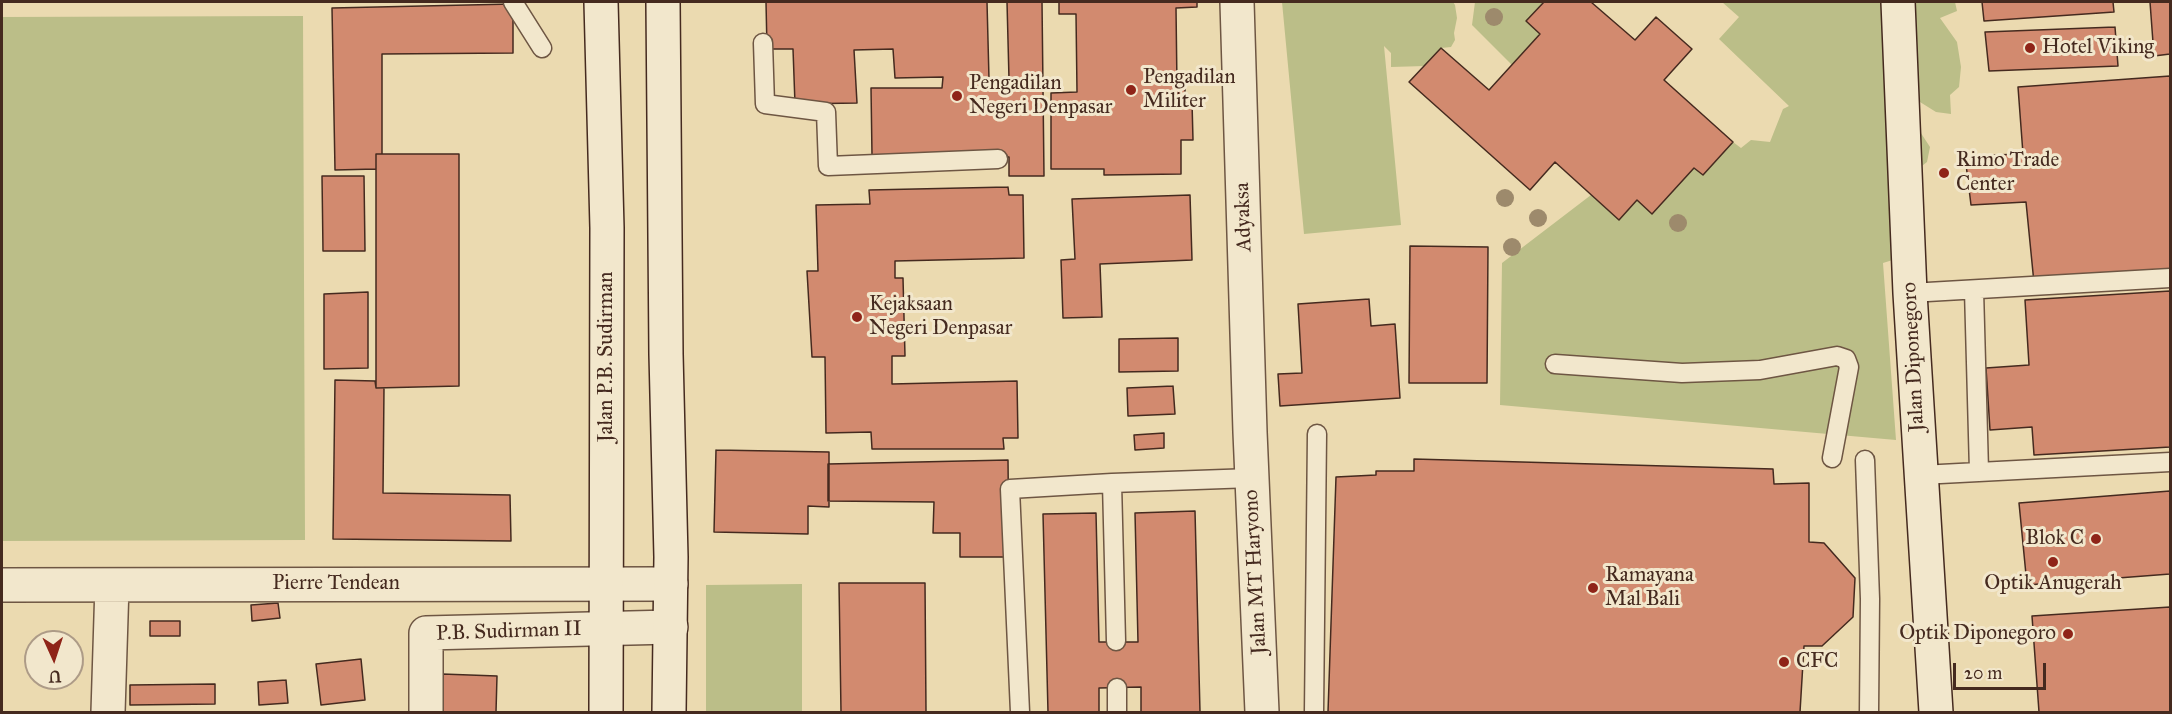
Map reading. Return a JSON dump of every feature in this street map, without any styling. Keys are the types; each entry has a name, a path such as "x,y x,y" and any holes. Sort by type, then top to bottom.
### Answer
{"main road":[{"name":"Jalan P.B. Sudirman","path":"602,2 607,228 606,712"},
{"path":"663,2 671,584 669,712"},
{"name":"Adyaksa","path":"1237,2 1250,432"},
{"name":"Jalan Diponegoro","path":"1898,2 1910,293 1936,712"},
{"name":"Jalan MT Haryono","path":"1250,432 1262,712"},
{"name":"Pierre Tendean","path":"2,585 671,584"},
{"path":"108,712 112,585"},
{"name":"P.B. Sudirman II","path":"426,712 426,633 671,627"}],"lane":[{"path":"513,2 542,48"},
{"path":"763,43 765,104 826,112 828,166 998,159"},
{"path":"1910,293 2170,278"},
{"path":"1974,290 1978,471"},
{"path":"1555,364 1682,373 1760,370 1837,356 1846,359 1849,367 1832,458"},
{"path":"1314,712 1317,434"},
{"path":"1865,460 1870,599 1869,712"},
{"path":"1921,474 2170,462"},
{"path":"1020,712 1010,489 1252,478"},
{"path":"1112,483 1116,641"},
{"path":"1117,688 1117,712"}],"green space":[{"path":"1282,2 1453,2 1455,5 1457,18 1455,40 1451,47 1441,48 1425,66 1391,67 1391,53 1384,46 1401,225 1304,234"},
{"path":"1475,2 1544,2 1526,21 1540,34 1512,65 1472,25"},
{"path":"1722,2 1955,2 1957,11 1940,18 1957,42 1961,67 1959,87 1950,95 1951,114 1936,112 1920,102 1889,104 1915,124 1930,147 1927,162 1896,186 1899,258 1883,263 1896,440 1500,405 1502,263 1591,195 1619,220 1637,200 1694,168 1703,175 1733,142 1741,148 1751,140 1770,142 1783,109 1789,106 1719,39 1739,17"},
{"path":"303,16 305,540 2,541 2,17"},
{"path":"802,584 802,712 706,712 706,585"}],"building":[{"name":"Pengadilan Negeri Denpasar","path":"766,2 987,2 989,79 1009,79 1007,2 1042,2 1044,176 1009,176 1009,157 872,155 871,88 942,88 943,77 895,78 893,49 854,50 857,103 795,104 793,49 767,49"},
{"name":"Pengadilan Militer","path":"1059,2 1197,2 1197,7 1176,8 1177,87 1185,87 1185,103 1192,102 1193,140 1181,140 1181,174 1104,175 1104,169 1051,169 1051,93 1077,92 1076,14 1059,14"},
{"path":"1544,2 1591,2 1635,40 1656,17 1692,49 1664,80 1733,142 1703,175 1694,168 1652,214 1637,200 1619,220 1555,162 1530,190 1409,82 1441,48 1489,90 1540,34 1526,21"},
{"path":"1982,2 2113,2 2114,12 1984,21"},
{"path":"2150,2 2170,2 2170,54 2154,56"},
{"path":"513,4 513,53 382,54 382,154 376,154 376,169 335,170 332,8"},
{"path":"2115,27 2118,66 1989,71 1985,32"},
{"path":"2170,76 2170,272 2034,283 2026,202 1971,205 1965,156 2023,154 2018,87"},
{"path":"376,154 459,154 459,386 376,388"},
{"path":"322,176 364,176 365,251 323,251"},
{"name":"Kejaksaan Negeri Denpasar","path":"1008,187 1009,195 1023,195 1024,258 895,261 895,278 903,278 905,356 892,356 892,384 1017,381 1018,438 1003,438 1004,449 872,449 871,432 826,433 825,357 812,357 807,271 818,271 816,205 870,204 869,190"},
{"path":"1190,195 1192,260 1100,264 1102,317 1063,318 1061,260 1075,259 1072,199"},
{"path":"1410,246 1488,247 1487,383 1409,383"},
{"path":"2170,291 2170,447 2034,455 2032,427 1990,430 1986,368 2029,365 2025,300"},
{"path":"368,292 368,368 324,369 324,294"},
{"path":"1369,299 1371,326 1395,324 1400,398 1280,406 1278,374 1302,373 1298,304"},
{"path":"1178,338 1178,371 1119,372 1119,339"},
{"path":"335,380 375,381 376,388 384,388 383,493 510,495 511,541 333,539"},
{"path":"1173,386 1175,414 1128,416 1127,388"},
{"path":"1164,433 1164,448 1135,450 1134,435"},
{"path":"716,450 829,452 829,507 808,506 808,534 714,532"},
{"name":"Ramayana Mal Bali","path":"1414,459 1773,469 1774,484 1809,483 1809,542 1824,543 1855,578 1853,617 1822,646 1804,646 1800,712 1328,712 1336,477 1376,475 1376,471 1414,471"},
{"path":"1008,460 1009,557 960,557 960,533 933,533 934,502 828,501 828,464"},
{"name":"Blok C","path":"2170,491 2170,574 2027,585 2019,503"},
{"path":"1195,511 1200,712 1141,712 1141,687 1099,688 1099,712 1048,712 1043,514 1096,513 1099,642 1138,642 1135,513"},
{"path":"839,583 925,583 926,712 841,712"},
{"path":"278,603 280,618 252,621 251,605"},
{"path":"2170,607 2170,712 2039,712 2032,616"},
{"path":"150,621 180,621 180,636 150,636"},
{"path":"361,659 365,700 321,705 316,664"},
{"path":"442,674 497,676 496,712 441,712"},
{"path":"286,680 288,703 259,705 258,682"},
{"path":"215,684 215,704 130,705 130,685"}],"place":[{"name":"Hotel Viking","path":"2030,48"},
{"name":"Pengadilan Militer","path":"1131,90"},
{"name":"Pengadilan Negeri Denpasar","path":"957,96"},
{"name":"Rimo Trade Center","path":"1944,173"},
{"name":"Kejaksaan Negeri Denpasar","path":"857,317"},
{"name":"Blok C","path":"2096,539"},
{"name":"Optik Anugerah","path":"2053,562"},
{"name":"Ramayana Mal Bali","path":"1593,588"},
{"name":"Optik Diponegoro","path":"2068,634"},
{"name":"CFC","path":"1784,662"}]}
